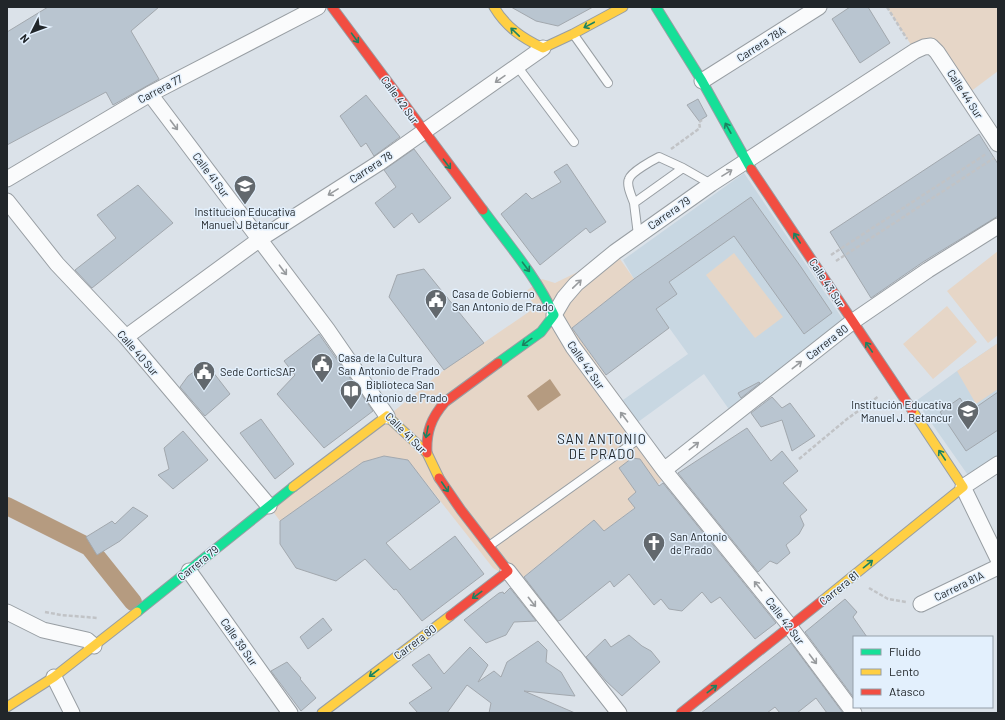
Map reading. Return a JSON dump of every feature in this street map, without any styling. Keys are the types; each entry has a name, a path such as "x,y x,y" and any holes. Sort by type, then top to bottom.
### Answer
{"main road":[{"name":"Calle 42 Sur","path":"332,7 528,270 547,300 554,315"},
{"path":"494,7 500,17 520,37 543,48"},
{"name":"Carrera 78","path":"543,48 573,34 623,7"},
{"name":"Calle 43 Sur","path":"656,7 702,81 746,161 963,487"},
{"name":"Carrera 79","path":"427,453 426,442 428,427 434,413 444,402 541,332 554,315"},
{"name":"Carrera 79","path":"424,417 434,413"},
{"name":"Carrera 79","path":"7,707 54,677 189,572 269,506 392,420 408,422"},
{"name":"Calle 41 Sur","path":"392,420 427,453 438,476 461,510 508,571"},
{"name":"Carrera 81","path":"681,713 791,627 963,487"},
{"name":"Carrera 80","path":"322,713 508,571"}],"street":[{"name":"Carrera 77","path":"7,179 150,94 318,7"},
{"name":"Carrera 78A","path":"702,81 819,7"},
{"name":"Carrera 79","path":"554,315 564,298 576,284 638,235 710,184 915,51 924,46 931,46"},
{"name":"Calle 44 Sur","path":"931,46 938,52 995,147"},
{"name":"Carrera 78","path":"126,337 260,238 379,163 543,48"},
{"name":"Calle 41 Sur","path":"150,94 260,238 392,420"},
{"name":"Calle 40 Sur","path":"7,201 57,264 126,337 269,506"},
{"name":"Carrera 80","path":"664,470 852,322 928,270 998,226"},
{"name":"Calle 42 Sur","path":"554,315 573,347 664,470 791,627 854,713"},
{"name":"Carrera 81","path":"963,487 998,464"},
{"name":"Calle 43 Sur","path":"963,487 998,559"},
{"name":"Carrera 81A","path":"921,604 998,567"},
{"name":"Calle 41 Sur","path":"508,571 619,713"},
{"name":"Calle 39 Sur","path":"189,572 290,713"},
{"path":"7,612 43,630 87,640 94,646"},
{"path":"54,677 72,713"}],"lane":[{"path":"573,34 608,83"},
{"path":"517,66 574,142"},
{"path":"638,235 634,203 628,185 628,179 632,174 659,157 683,168 710,184"},
{"path":"634,203 683,168"},
{"path":"489,546 640,438"}],"path":[{"path":"887,7 915,51"},
{"path":"659,157 700,128 699,122 704,119"},
{"path":"827,257 995,147"},
{"path":"832,264 998,156"},
{"path":"799,459 847,419 894,385"},
{"path":"863,585 888,599 921,604"},
{"path":"42,611 61,615 112,619 120,626"}],"shaded area":[{"path":"887,7 998,7 998,71 966,95 937,52 915,51"},
{"path":"744,173 844,321 733,415 704,374 638,422 623,400 688,354 634,279 623,260"},
{"path":"613,249 634,279 572,328 664,460 664,479 636,503 633,509 604,531 594,520 517,582 493,568 408,460 384,456 363,462 280,521 269,506 393,412 444,370 536,307 525,292 542,279 555,283 590,266"},
{"path":"998,251 998,335 988,343 947,291"},
{"path":"734,253 783,317 755,338 706,275"},
{"path":"947,306 977,342 933,379 903,344"},
{"name":"Institución Educativa Manuel J. Betancur","path":"998,343 998,461 970,478 916,401"},
{"path":"998,343 998,389 976,404 957,371"},
{"path":"550,379 561,395 538,411 527,396"}],"building":[{"path":"48,7 159,7 131,31 159,79 113,105 106,92 7,145 7,32"},
{"path":"511,7 593,7 558,26 536,21"},
{"path":"850,7 868,7 890,43 860,63 832,19"},
{"path":"366,95 400,137 374,156 366,143 361,147 340,116"},
{"path":"698,99 707,116 699,121 687,105"},
{"path":"979,134 998,164 998,216 923,262 871,298 830,232"},
{"path":"414,149 451,198 419,223 412,213 394,228 375,203 396,187 384,170"},
{"path":"567,164 606,222 590,233 586,228 540,265 501,214 526,193 532,199 561,182 554,172"},
{"path":"138,185 173,223 92,288 75,270 116,238 97,215"},
{"path":"751,197 832,313 804,334 734,236 669,282 677,294 656,309 669,328 606,375 572,328 634,279"},
{"name":"Casa de Gobierno San Antonio de Prado","path":"424,269 484,343 444,370 389,297 397,275"},
{"name":"Casa de la Cultura San Antonio de Prado","path":"319,334 373,411 324,448 277,394 295,375 284,361"},
{"name":"Sede CorticSAP","path":"206,363 230,394 205,416 180,387 188,376"},
{"path":"759,382 760,383 741,398 738,393"},
{"path":"998,392 998,430 966,451 940,412 960,398 969,412"},
{"path":"772,397 782,408 790,403 815,436 792,451 782,420 761,427 751,413"},
{"path":"261,419 294,464 275,479 240,433"},
{"path":"747,428 771,461 782,451 798,471 783,483 807,510 800,516 804,525 799,534 786,545 790,553 777,564 770,561 758,572 678,473"},
{"path":"183,431 208,460 173,489 158,475 169,469 164,448"},
{"path":"384,456 408,460 440,502 386,543 410,570 455,536 484,574 422,621 396,589 394,590 365,559 336,581 296,568 280,544 280,521 363,462"},
{"path":"632,458 640,459 659,486 663,483 776,623 755,639 720,597 711,603 702,592 682,611 669,609 661,599 654,605 629,574 614,587 610,581 558,621 524,577 594,520 604,531 635,508 628,499 636,492 619,468"},
{"path":"133,507 148,516 120,541 97,555 86,537 112,521 115,524"},
{"path":"510,588 536,621 514,622 506,635 486,643 464,620 499,593 503,592 504,594"},
{"path":"845,599 857,612 853,617 866,636 853,636 853,697 805,632"},
{"path":"323,618 332,630 308,649 300,637"},
{"path":"629,635 642,646 651,651 660,662 622,696 606,681 586,657 605,639 611,647"},
{"path":"538,641 547,650 546,662 561,672 575,696 524,691 575,713 489,713 491,703 467,685 447,713 418,713 409,703 432,688 412,665 429,654 444,674 470,647 488,665 478,682 494,671 501,677 507,662"},
{"path":"791,643 843,713 827,713 816,698 797,713 780,713 775,707 767,713 701,713"},
{"path":"287,662 316,698 301,711 271,671"}],"waterway":[{"path":"7,506 89,547 133,602"}],"traffic: fast":[{"path":"656,7 702,81 751,169"},
{"path":"483,210 539,287 554,315 541,332 498,363"},
{"path":"137,612 293,487"}],"traffic: slow":[{"path":"494,7 509,26 528,40 543,48 573,34 623,7"},
{"path":"822,601 963,487 912,410"},
{"path":"293,487 387,416 427,453 439,478"},
{"path":"7,707 54,677 137,612"},
{"path":"322,713 450,616"}],"traffic: jam":[{"path":"332,7 483,210"},
{"path":"751,169 912,410"},
{"path":"427,453 427,438 430,426 440,408 445,402 498,363"},
{"path":"439,478 461,510 508,571 450,616"},
{"path":"681,713 822,601"}],"place":[{"name":"Institucion Educativa Manuel J Betancur","path":"245,206"},
{"name":"Casa de Gobierno San Antonio de Prado","path":"436,320"},
{"name":"Casa de la Cultura San Antonio de Prado","path":"322,384"},
{"name":"Sede CorticSAP","path":"204,392"},
{"name":"Biblioteca San Antonio de Prado","path":"351,410"},
{"name":"Institución Educativa Manuel J. Betancur","path":"968,430"},
{"name":"San Antonio de Prado","path":"654,562"}],"district":[{"name":"SAN ANTONIO DE PRADO","path":"602,446"}]}
